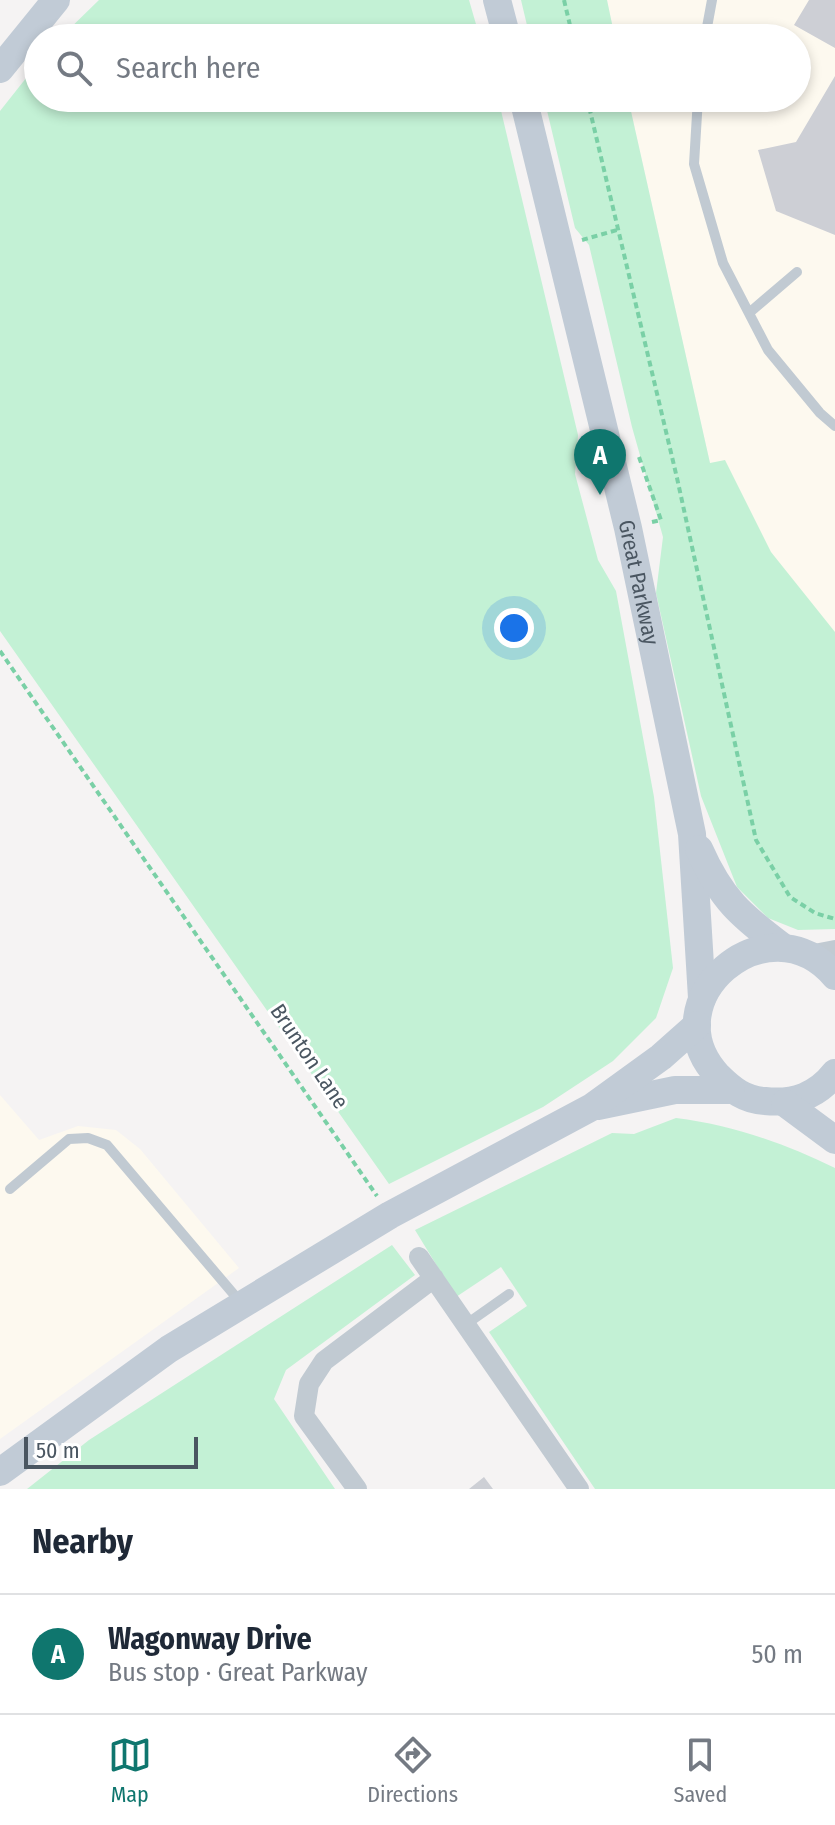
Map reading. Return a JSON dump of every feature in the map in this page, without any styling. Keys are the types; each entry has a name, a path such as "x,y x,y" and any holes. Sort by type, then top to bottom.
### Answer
{"street":[{"path":"37,24 56,0"},
{"path":"497,0 503,24"},
{"path":"0,69 24,39"},
{"name":"Great Parkway","path":"526,112 628,528 692,834 700,1011 708,1064 731,1090"},
{"name":"Great Parkway","path":"692,834 711,877 738,914 809,951 835,976"},
{"path":"0,1472 169,1349 390,1215 592,1107 661,1057 700,1011 716,974 738,957 761,949 809,951"},
{"path":"592,1107 675,1090 731,1090 753,1100 785,1103 816,1092 835,1073"},
{"path":"785,1103 835,1140"},
{"path":"419,1257 579,1489"},
{"path":"357,1489 304,1416 309,1384 324,1361 434,1278"}],"lane":[{"path":"708,24 712,0"},
{"path":"697,112 694,164 723,263 768,350 820,413 835,426"},
{"path":"749,313 797,272"},
{"path":"10,1189 69,1139 88,1138 107,1145 243,1304"},
{"path":"465,1325 509,1294"}],"path":[{"path":"564,0 570,24"},
{"path":"590,112 677,478 756,840 772,872 790,897 815,913 835,919"},
{"name":"Brunton Lane","path":"0,651 390,1215"}],"shaded area":[{"path":"607,0 835,0 835,668 710,463 631,112 811,112 811,24 612,24"},
{"path":"0,1095 39,1140 78,1126 116,1130 140,1149 239,1268 0,1439"}],"green space":[{"path":"99,0 469,0 476,24 74,24"},
{"path":"521,0 607,0 612,24 527,24"},
{"path":"24,81 24,112 501,112 578,435 575,474 598,560 616,591 654,797 673,968 656,1018 613,1061 543,1107 389,1184 0,631 0,111"},
{"path":"547,112 631,112 710,463 725,460 771,552 835,632 835,929 798,930 768,918 737,887 701,796 656,593 663,537 632,427 589,245 575,228"},
{"path":"676,1118 757,1136 835,1168 835,1489 595,1489 489,1332 527,1306 501,1267 456,1297 415,1230 612,1133 634,1134"},
{"path":"392,1245 415,1275 286,1370 274,1399 335,1489 27,1489 89,1440"}],"building":[{"path":"809,0 835,0 835,48 811,35 811,24 795,24"},
{"path":"835,76 835,235 776,211 758,150 796,142"},
{"path":"484,1477 493,1489 469,1489"}],"place":[{"name":"Wagonway Drive","path":"600,495"}]}
